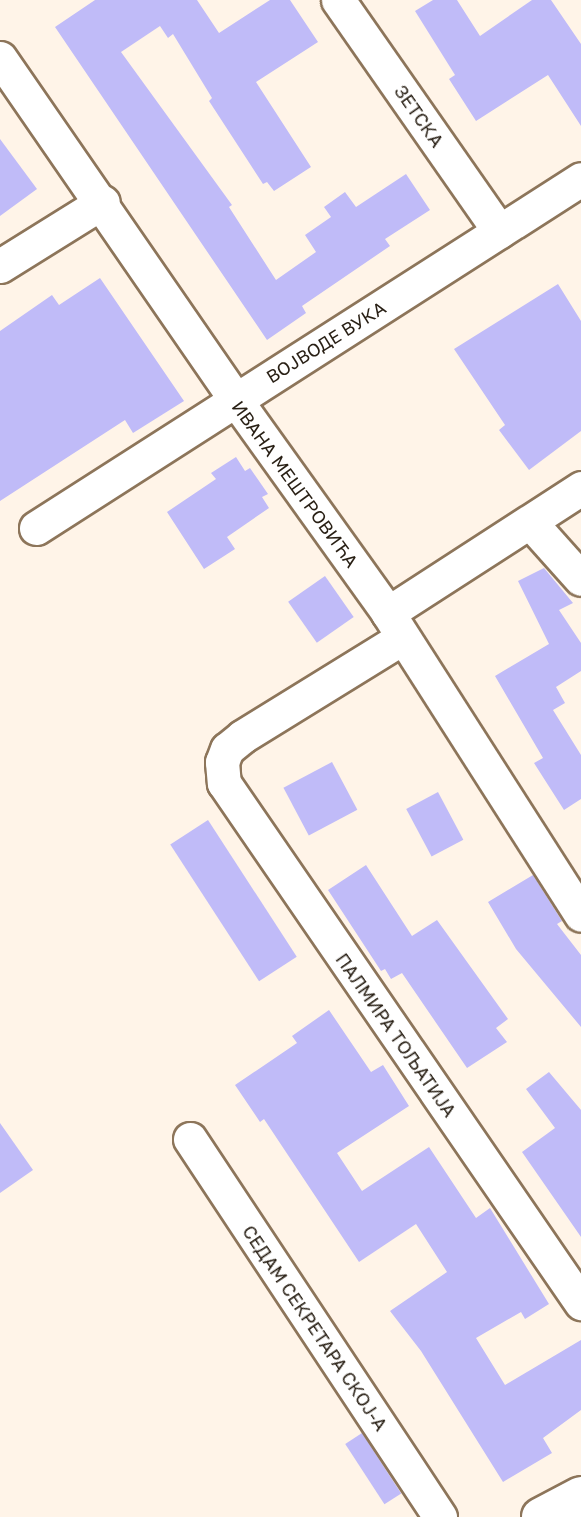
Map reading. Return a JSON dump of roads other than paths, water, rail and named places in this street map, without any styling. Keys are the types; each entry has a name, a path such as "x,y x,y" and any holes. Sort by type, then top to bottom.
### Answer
{"main road":[{"path":"541,1517 581,1496"}],"street":[{"name":"ЗЕТСКА","path":"338,0 499,231"},
{"name":"ИВАНА МЕШТРОВИЋА","path":"0,58 103,202 234,400 395,625 581,915"},
{"name":"ВОЈВОДЕ ВУКА","path":"36,528 581,179"},
{"path":"0,266 103,202"},
{"path":"395,625 530,522 581,488"},
{"path":"530,522 581,579"},
{"name":"ПАЛМИРА ТОЉАТИЈА","path":"395,625 261,721 227,750 222,762 224,783 314,919 581,1303"},
{"name":"СЕДАМ СЕКРЕТАРА СКОЈ-А","path":"190,1139 440,1517"}]}
